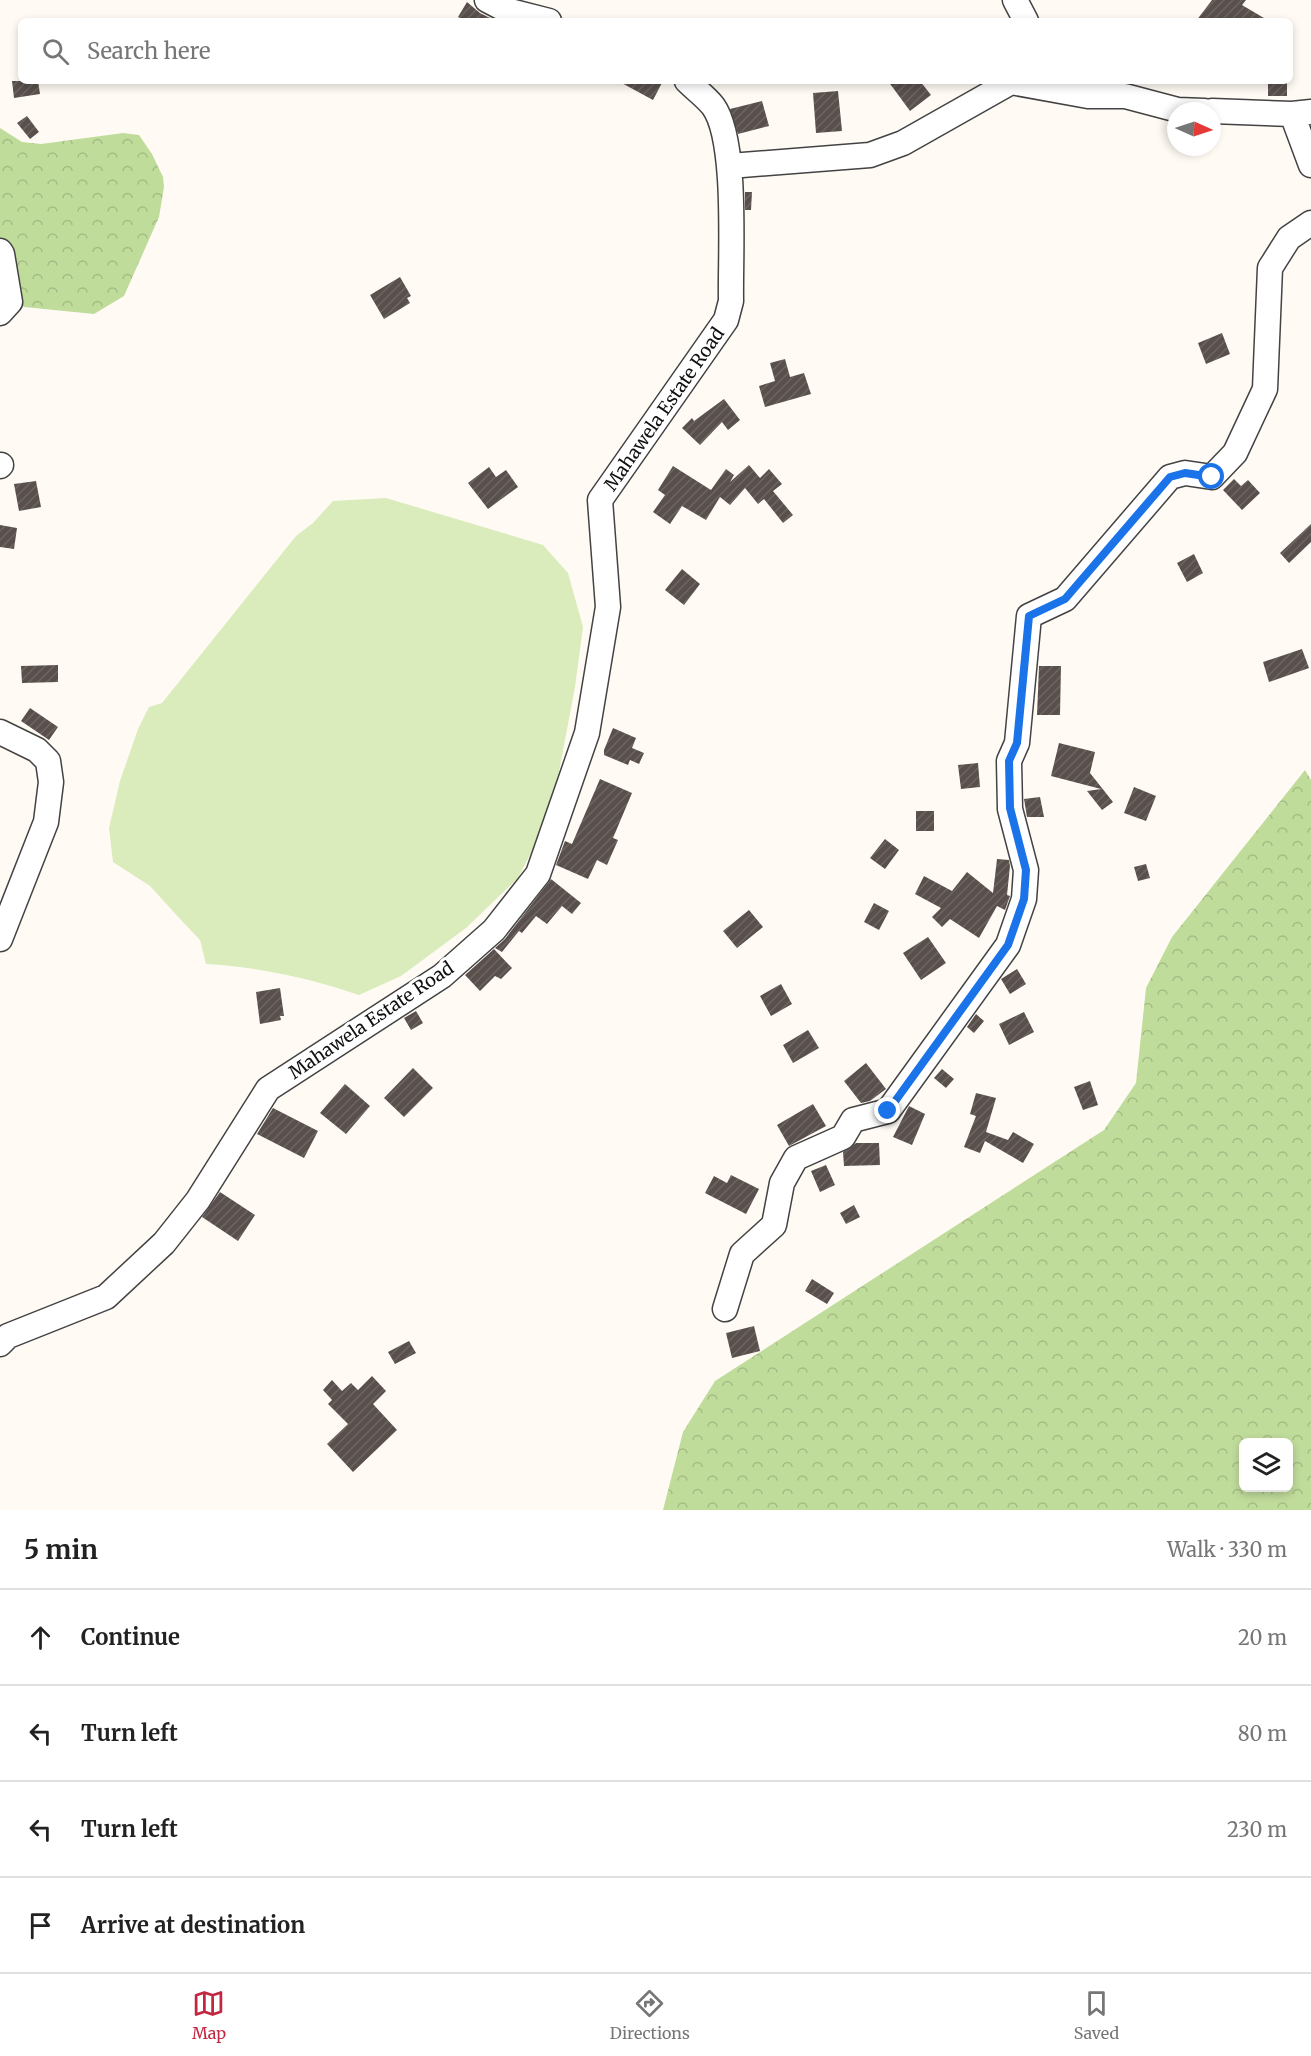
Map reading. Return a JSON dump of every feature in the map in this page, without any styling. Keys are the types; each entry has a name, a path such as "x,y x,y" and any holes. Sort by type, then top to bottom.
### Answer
{"street":[{"path":"487,0 506,9 538,18"},
{"path":"1015,0 1024,18"},
{"name":"Mahawela Estate Road","path":"0,1344 8,1336 106,1297 164,1243 198,1200 268,1089 442,976 494,930 538,874 587,733 608,608 600,500 726,320 731,301 729,166 725,135 714,107 690,84"},
{"path":"729,166 870,155 903,143 1006,84"},
{"path":"1028,84 1089,96 1125,96 1167,107"},
{"path":"1221,111 1302,113 1311,165"},
{"path":"725,1309 742,1254 774,1225 782,1183 796,1158 843,1137 853,1120 888,1111 1008,945 1024,899 1026,870 1010,808 1009,761 1017,743 1029,616 1065,599 1170,477 1185,473 1212,477 1235,453 1265,389 1270,268 1289,238 1311,223"},
{"path":"0,251 10,302 0,313"},
{"path":"0,732 37,750 48,761 51,782 46,822 0,939"}],"green space":[{"path":"0,128 22,142 41,144 123,133 139,135 152,154 163,177 164,187 159,217 124,296 94,314 24,307 0,282"},
{"path":"386,498 543,545 568,573 583,627 575,687 551,814 518,878 466,928 401,976 359,995 284,974 206,964 200,940 150,886 113,862 109,828 120,781 138,729 149,707 162,703 296,536 313,523 333,501"},
{"path":"1305,770 1311,780 1311,1510 663,1510 683,1432 715,1381 1104,1130 1136,1083 1146,988 1172,937"}],"building":[{"path":"1212,0 1246,0 1242,5 1264,18 1198,18"},
{"path":"467,2 490,18 460,18 458,17"},
{"path":"12,81 18,81 18,84 38,84 40,94 14,98"},
{"path":"624,84 661,84 653,100"},
{"path":"890,84 922,84 931,95 910,111"},
{"path":"1268,84 1287,84 1287,96 1268,96"},
{"path":"838,91 842,131 816,133 813,93"},
{"path":"762,101 769,126 738,134 730,109"},
{"path":"27,116 39,132 30,139 17,123"},
{"path":"745,192 752,192 751,210 745,210"},
{"path":"400,277 411,296 407,298 410,303 384,319 370,295"},
{"path":"1222,333 1230,354 1206,364 1198,343"},
{"path":"785,359 790,377 804,373 811,394 765,407 759,386 775,381 770,363"},
{"path":"724,399 740,420 728,430 722,422 700,445 682,428 692,418 694,421"},
{"path":"749,465 760,478 769,469 782,484 773,491 793,515 783,523 764,499 758,504 745,488 730,505 720,497 706,520 682,506 670,524 653,512 665,495 658,490 673,466 711,490 726,469 734,475 730,482"},
{"path":"489,467 496,477 506,470 518,487 488,509 468,483"},
{"path":"1234,479 1241,486 1248,480 1260,493 1242,510 1223,490"},
{"path":"36,481 41,507 19,511 14,484"},
{"path":"1311,524 1311,542 1289,563 1280,553"},
{"path":"0,525 17,528 14,549 0,547"},
{"path":"1194,554 1203,573 1187,582 1177,563"},
{"path":"682,569 700,584 684,605 665,590"},
{"path":"1302,649 1309,668 1269,682 1263,662"},
{"path":"58,665 58,682 22,683 21,666"},
{"path":"1039,666 1061,666 1060,715 1037,715"},
{"path":"30,708 58,727 49,740 21,721"},
{"path":"613,728 636,738 632,748 644,753 639,764 630,760 628,765 604,755"},
{"path":"1059,743 1095,752 1090,773 1113,802 1102,810 1087,791 1101,789 1051,776"},
{"path":"978,763 980,787 961,789 958,765"},
{"path":"600,779 632,793 613,838 618,840 607,865 597,860 588,879 556,865 565,841 572,844"},
{"path":"1134,787 1156,796 1146,821 1124,813"},
{"path":"1040,797 1044,817 1027,817 1024,799"},
{"path":"916,811 934,811 934,831 916,831"},
{"path":"885,839 899,850 885,869 870,858"},
{"path":"997,859 1009,860 1007,895 1010,896 1005,910 997,906 979,938 950,919 942,927 932,917 941,908 915,894 924,876 952,891 967,872 993,893"},
{"path":"1146,864 1150,878 1138,881 1134,867"},
{"path":"551,879 581,903 572,914 562,906 547,924 536,916 522,933 519,931 502,952 495,948 505,939"},
{"path":"874,903 889,911 879,930 864,922"},
{"path":"749,910 763,927 737,948 723,931"},
{"path":"928,937 946,963 921,980 903,953"},
{"path":"494,949 512,968 501,979 495,976 480,991 465,975"},
{"path":"1017,969 1026,984 1010,994 1001,979"},
{"path":"781,984 792,1004 771,1016 760,996"},
{"path":"280,988 284,1016 280,1016 281,1020 260,1024 256,992"},
{"path":"416,1011 423,1023 411,1030 404,1018"},
{"path":"1024,1012 1034,1032 1009,1045 999,1024"},
{"path":"976,1014 984,1021 974,1033 967,1027"},
{"path":"808,1030 819,1048 793,1063 783,1045"},
{"path":"866,1063 886,1089 870,1101 861,1103 844,1081"},
{"path":"413,1068 433,1088 404,1117 384,1098"},
{"path":"942,1069 954,1079 946,1088 934,1078"},
{"path":"1090,1081 1098,1105 1083,1110 1074,1087"},
{"path":"345,1084 370,1106 346,1134 320,1113"},
{"path":"976,1093 996,1098 986,1132 1008,1140 1013,1132 1034,1144 1023,1163 985,1141 980,1153 964,1147 976,1116 970,1114"},
{"path":"813,1104 826,1126 789,1146 777,1125"},
{"path":"909,1106 925,1114 912,1145 893,1137"},
{"path":"273,1108 318,1131 304,1158 257,1134"},
{"path":"856,1143 879,1143 880,1165 844,1166 843,1152"},
{"path":"826,1165 835,1185 820,1192 811,1171"},
{"path":"731,1175 759,1189 746,1214 705,1193 714,1176 727,1183"},
{"path":"220,1192 255,1215 238,1241 202,1217"},
{"path":"854,1205 860,1217 846,1224 840,1213"},
{"path":"812,1279 834,1293 827,1304 805,1291"},
{"path":"754,1326 760,1351 732,1358 726,1333"},
{"path":"409,1341 416,1353 395,1364 388,1352"},
{"path":"372,1376 386,1391 373,1404 397,1430 353,1472 327,1444 348,1424 328,1404 332,1400 323,1390 332,1380 342,1391 351,1383 358,1390"}],"route":[{"path":"888,1111 1008,945 1024,899 1026,870 1010,808 1009,761 1017,743 1029,616 1065,599 1170,477 1185,473 1212,477"}]}
